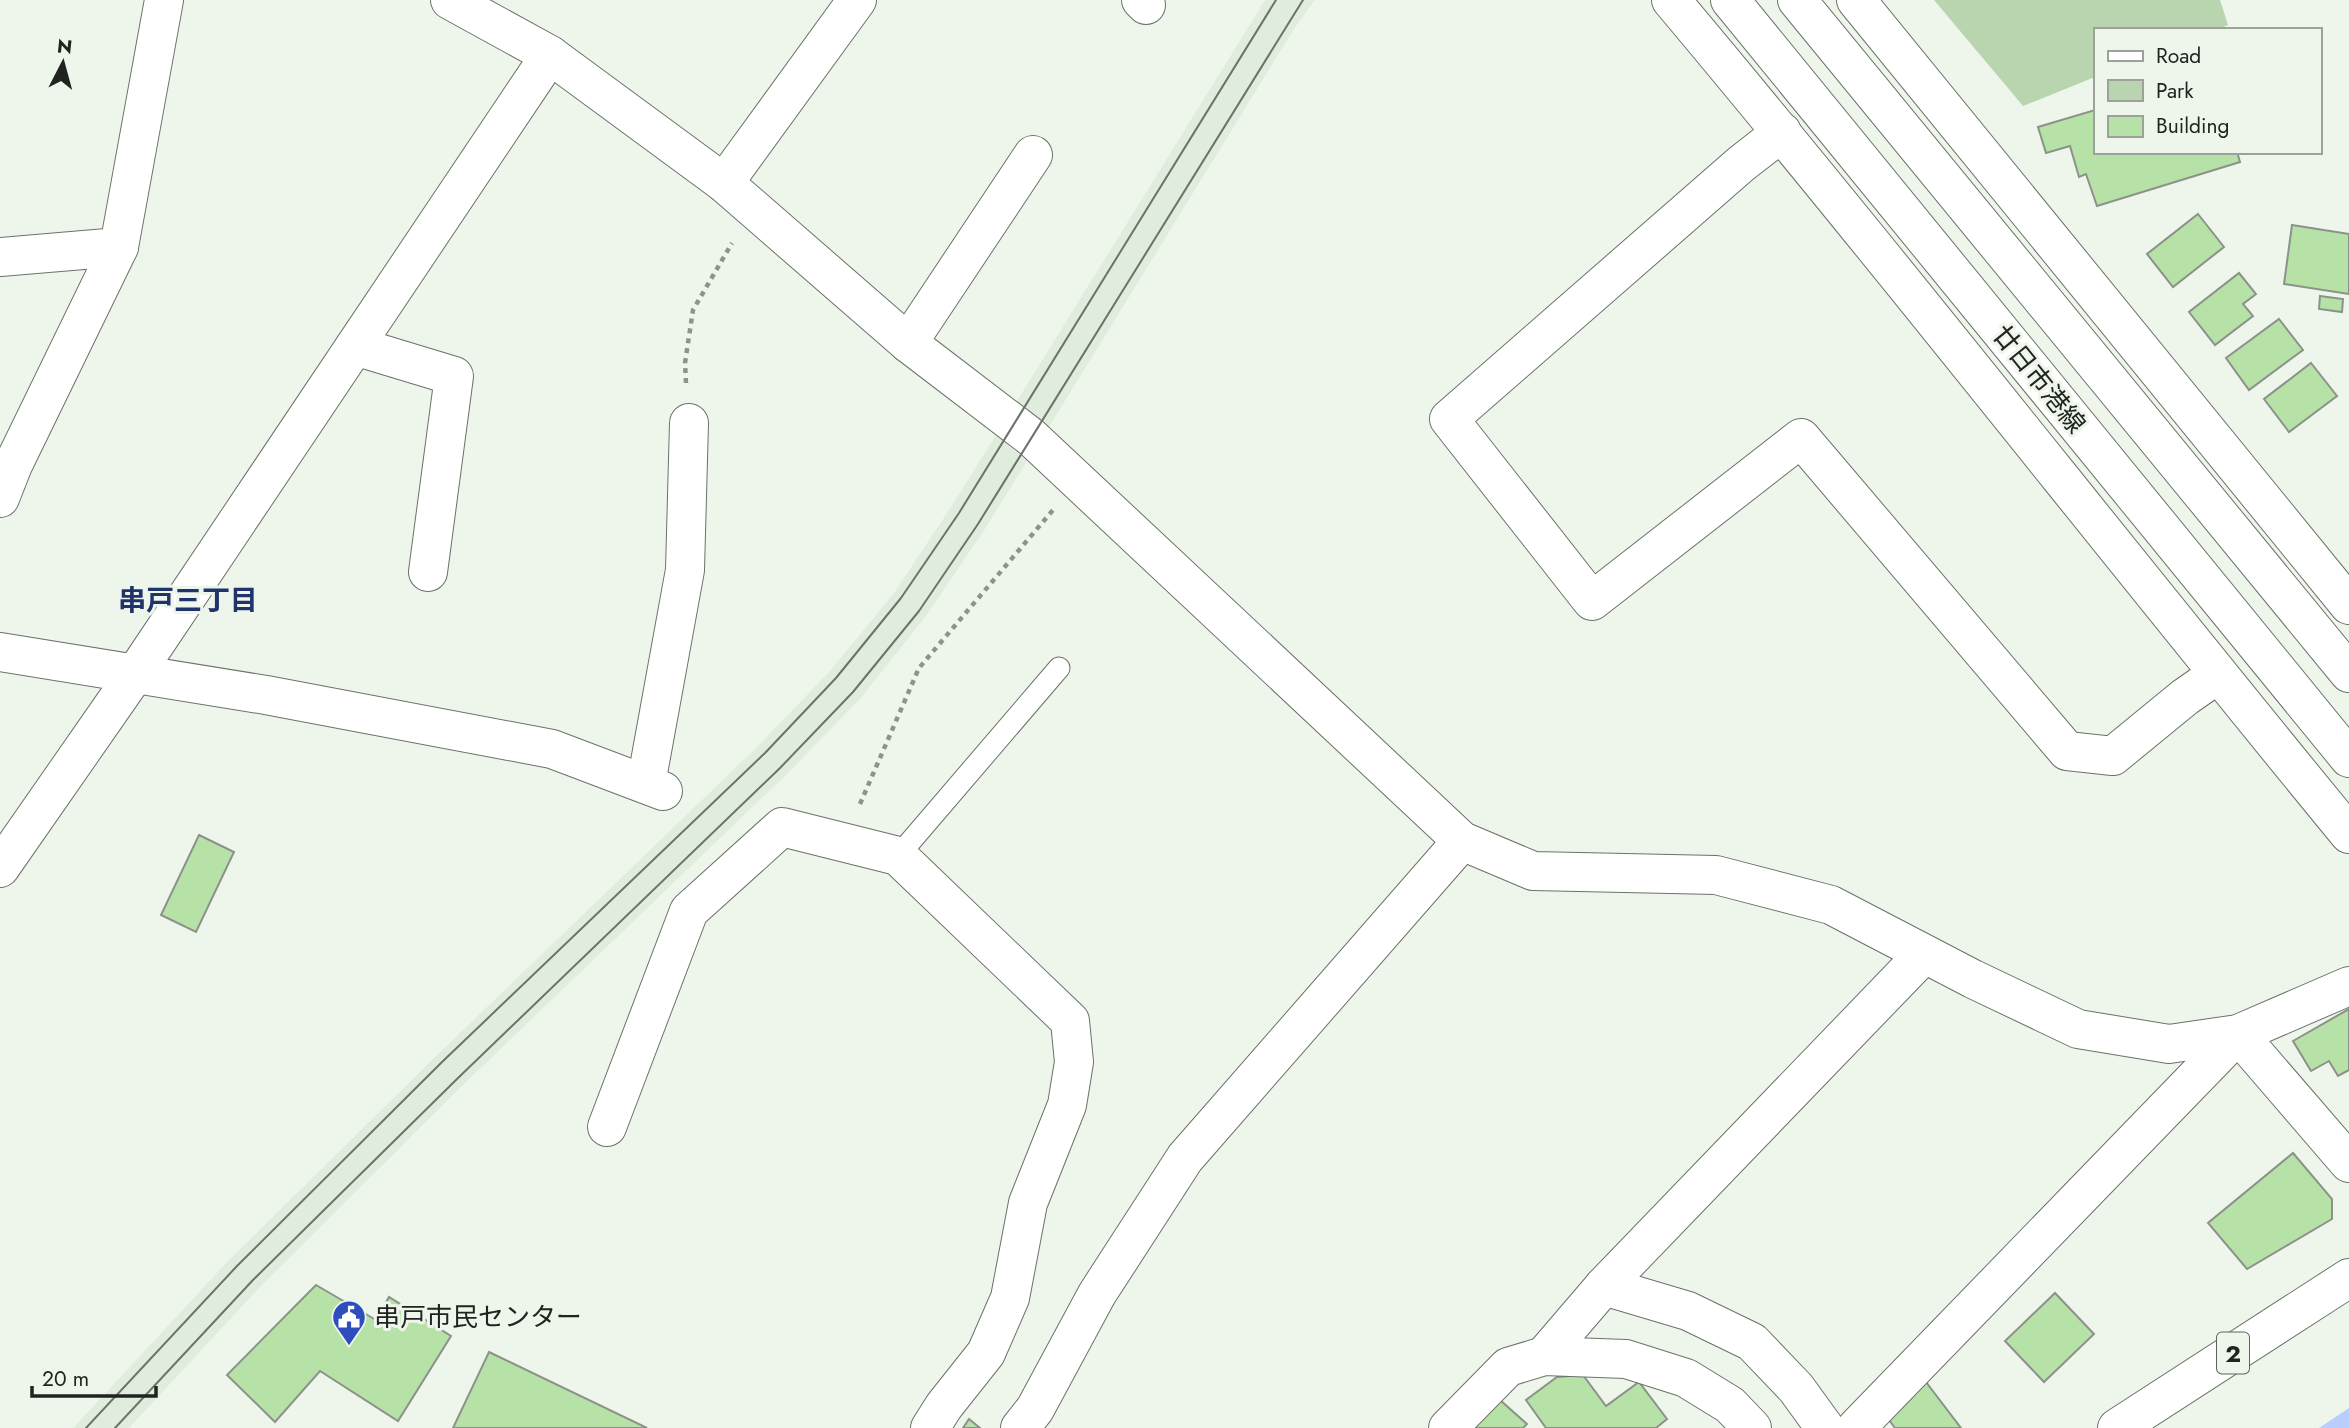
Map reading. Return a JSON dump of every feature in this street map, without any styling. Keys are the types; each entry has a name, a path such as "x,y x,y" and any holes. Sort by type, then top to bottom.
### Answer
{"main road":[{"path":"0,498 13,465 119,247 164,0"},
{"path":"450,0 550,55 724,183 908,343 1031,437 1462,841 1534,871 1716,875 1831,905 2078,1029 2169,1044 2238,1034 2349,986"},
{"path":"724,183 857,0"},
{"path":"1671,0 1782,132 2349,834"},
{"name":"廿日市港線","path":"1730,0 2349,758"},
{"name":"廿日市港線","path":"1797,0 2349,673"},
{"path":"1856,0 2349,605"},
{"path":"0,868 135,674 550,55"},
{"path":"1782,132 1741,164 1449,418 1592,601 1801,438 2067,751 2113,755 2218,674"},
{"path":"908,343 1032,155"},
{"path":"0,257 119,247"},
{"path":"355,346 454,376 428,572"},
{"path":"0,652 266,695 552,749 655,787 685,570 690,423"},
{"path":"607,1127 690,911 782,827 898,856 1070,1021 1074,1062 1067,1105 1028,1203 1010,1298 986,1353 930,1428"},
{"path":"1020,1428 1035,1409 1097,1294 1185,1158 1462,841"},
{"path":"1544,1356 1604,1286 1924,954"},
{"path":"2238,1034 2349,1163"},
{"path":"1856,1428 2238,1034"},
{"name":"2","path":"2117,1428 2349,1279"},
{"path":"1604,1286 1688,1311 1752,1342 1796,1388 1825,1428"},
{"path":"1448,1428 1508,1367 1544,1356 1626,1359 1686,1378 1730,1405 1752,1428"}],"lane":[{"path":"898,856 1059,668"}],"path":[{"path":"690,423 685,363 693,310 752,208"},
{"path":"844,842 919,668 1078,480"}],"shaded area":[{"path":"1265,0 1315,0 1294,29 1044,435 1012,409"},
{"path":"996,435 1027,461 926,616 860,699 787,774 463,1085 260,1287 129,1428 73,1428 230,1259 758,746 829,672 894,593"}],"green space":[{"path":"1934,0 2220,0 2228,25 2221,28 2094,28 2094,77 2023,106"}],"water":[{"path":"2349,1408 2349,1428 2319,1428"}],"building":[{"path":"2094,110 2094,154 2238,154 2240,162 2097,206 2086,174 2079,177 2070,146 2046,153 2038,127"},
{"path":"2198,214 2224,247 2173,287 2147,254"},
{"path":"2292,225 2349,234 2349,294 2284,284"},
{"path":"2239,273 2256,294 2243,304 2253,316 2215,345 2189,312"},
{"path":"2320,296 2343,299 2342,312 2319,309"},
{"path":"2279,319 2303,350 2249,390 2226,358"},
{"path":"2311,363 2337,396 2289,432 2264,399"},
{"path":"199,835 234,852 196,932 161,915"},
{"path":"2349,1009 2349,1070 2338,1076 2329,1061 2311,1071 2293,1041"},
{"path":"2293,1153 2332,1199 2332,1219 2247,1269 2208,1223"},
{"name":"串戸市民センター","path":"316,1285 376,1320 389,1297 451,1336 398,1421 320,1371 275,1422 227,1375"},
{"path":"2055,1293 2094,1334 2044,1382 2005,1341"},
{"path":"489,1352 647,1428 453,1428"},
{"path":"1583,1375 1606,1406 1639,1382 1667,1419 1656,1428 1546,1428 1526,1400 1557,1377"},
{"path":"1926,1382 1961,1428 1895,1428 1884,1413"},
{"path":"1500,1400 1527,1424 1523,1428 1474,1428"},
{"path":"969,1419 980,1428 963,1428"}],"tram line":[{"path":"86,1428 237,1266 441,1063 765,753 836,678 901,598 959,513 1276,0"},
{"path":"115,1428 253,1280 780,768 853,692 919,611 978,524 1303,0"}],"place":[{"name":"串戸市民センター","path":"349,1347"}],"district":[{"name":"串戸三丁目","path":"188,600"}]}
